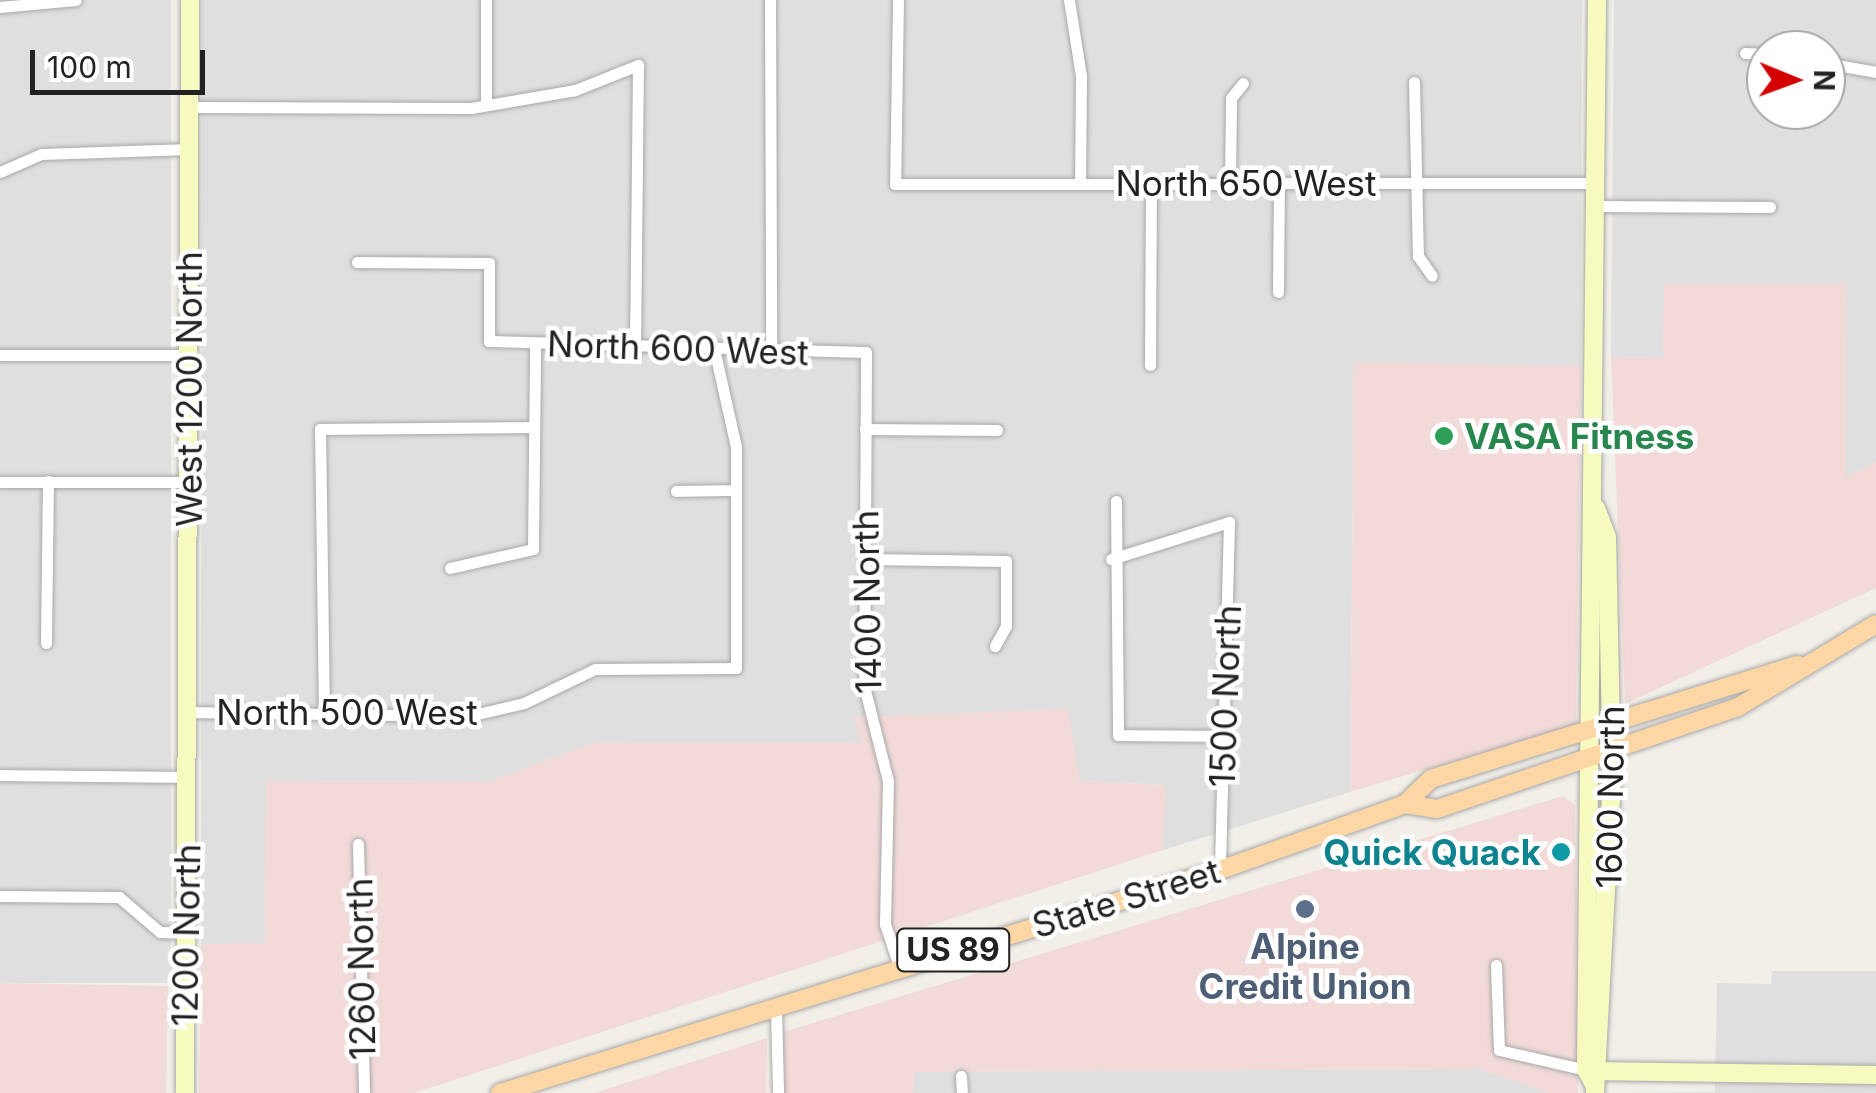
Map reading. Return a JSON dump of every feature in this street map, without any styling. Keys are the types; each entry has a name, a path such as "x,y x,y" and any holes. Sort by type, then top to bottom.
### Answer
{"main road":[{"name":"West 1200 North","path":"188,777 190,0"},
{"name":"1600 North","path":"1595,1080 1588,535 1596,507 1597,0"},
{"name":"1600 North","path":"1595,1080 1611,753 1607,538 1596,507"},
{"name":"State Street","path":"1406,804 1437,809 1589,761 1738,707 1798,665 1876,624"},
{"name":"State Street","path":"500,1093 899,966 1220,870 1406,804 1432,779 1798,665"},
{"name":"1200 North","path":"184,1093 188,777"},
{"path":"1595,1080 1876,1074"}],"street":[{"path":"0,7 76,0"},
{"path":"486,0 486,106"},
{"path":"770,0 771,352"},
{"name":"North 650 West","path":"898,0 895,184 1596,184"},
{"path":"1068,0 1081,76 1080,182"},
{"path":"190,107 486,106 575,90 638,64 635,352"},
{"path":"1846,66 1876,72"},
{"path":"1414,82 1418,256 1432,276"},
{"path":"1230,182 1231,98 1243,83"},
{"path":"0,172 41,154 190,149"},
{"path":"1150,365 1151,182"},
{"path":"1278,292 1279,182"},
{"path":"1596,206 1770,207"},
{"name":"North 600 West","path":"357,262 490,263 490,341 635,352 866,352"},
{"path":"450,568 533,549 535,344"},
{"name":"1400 North","path":"866,352 864,686 888,781 885,924 899,966"},
{"path":"676,491 735,490 736,446 715,353"},
{"path":"0,356 189,356"},
{"path":"324,713 320,429 534,428"},
{"path":"865,429 997,430"},
{"path":"46,643 48,481"},
{"path":"0,482 189,482"},
{"name":"North 500 West","path":"188,712 488,714 595,669 736,668 735,490"},
{"path":"1116,501 1111,559 1118,734 1227,736"},
{"name":"1500 North","path":"1111,559 1229,522 1227,736 1220,870"},
{"path":"866,559 1006,560 1006,626 995,646"},
{"path":"0,775 188,777"},
{"name":"1260 North","path":"358,844 364,1093"},
{"path":"0,896 119,897 160,932 184,933"},
{"path":"1496,965 1499,1050 1595,1080"},
{"path":"776,1008 778,1093"},
{"path":"961,1076 962,1093"}],"shaded area":[{"path":"0,0 171,0 171,983 0,983"},
{"path":"202,0 1582,0 1581,366 1354,363 1350,792 1163,850 1165,785 1079,781 854,718 862,742 592,743 489,782 267,781 265,944 201,944"},
{"path":"1614,0 1876,0 1876,462 1846,480 1665,284 1663,358 1611,357"},
{"path":"1664,284 1847,284 1846,478 1876,462 1876,588 1625,704 1611,357 1663,358"},
{"path":"1354,362 1581,366 1576,725 1350,792"},
{"path":"1068,709 1080,781 1166,785 1163,850 414,1093 199,1093 201,944 265,943 266,781 489,782 592,743 861,742 854,717"},
{"path":"1563,796 1575,805 1578,1093 1548,1093 1479,1069 915,1072 913,1093 783,1093 783,1032"},
{"path":"1772,971 1876,971 1876,1093 1614,1093 1715,1092 1717,983 1771,984"},
{"path":"0,983 168,986 166,1093 0,1093"},
{"path":"767,1038 766,1093 594,1093"},
{"path":"1479,1069 1548,1093 913,1093 914,1072"}],"place":[{"name":"VASA Fitness","path":"1444,436"},
{"name":"Quick Quack","path":"1561,852"},
{"name":"Alpine Credit Union","path":"1305,909"}]}
